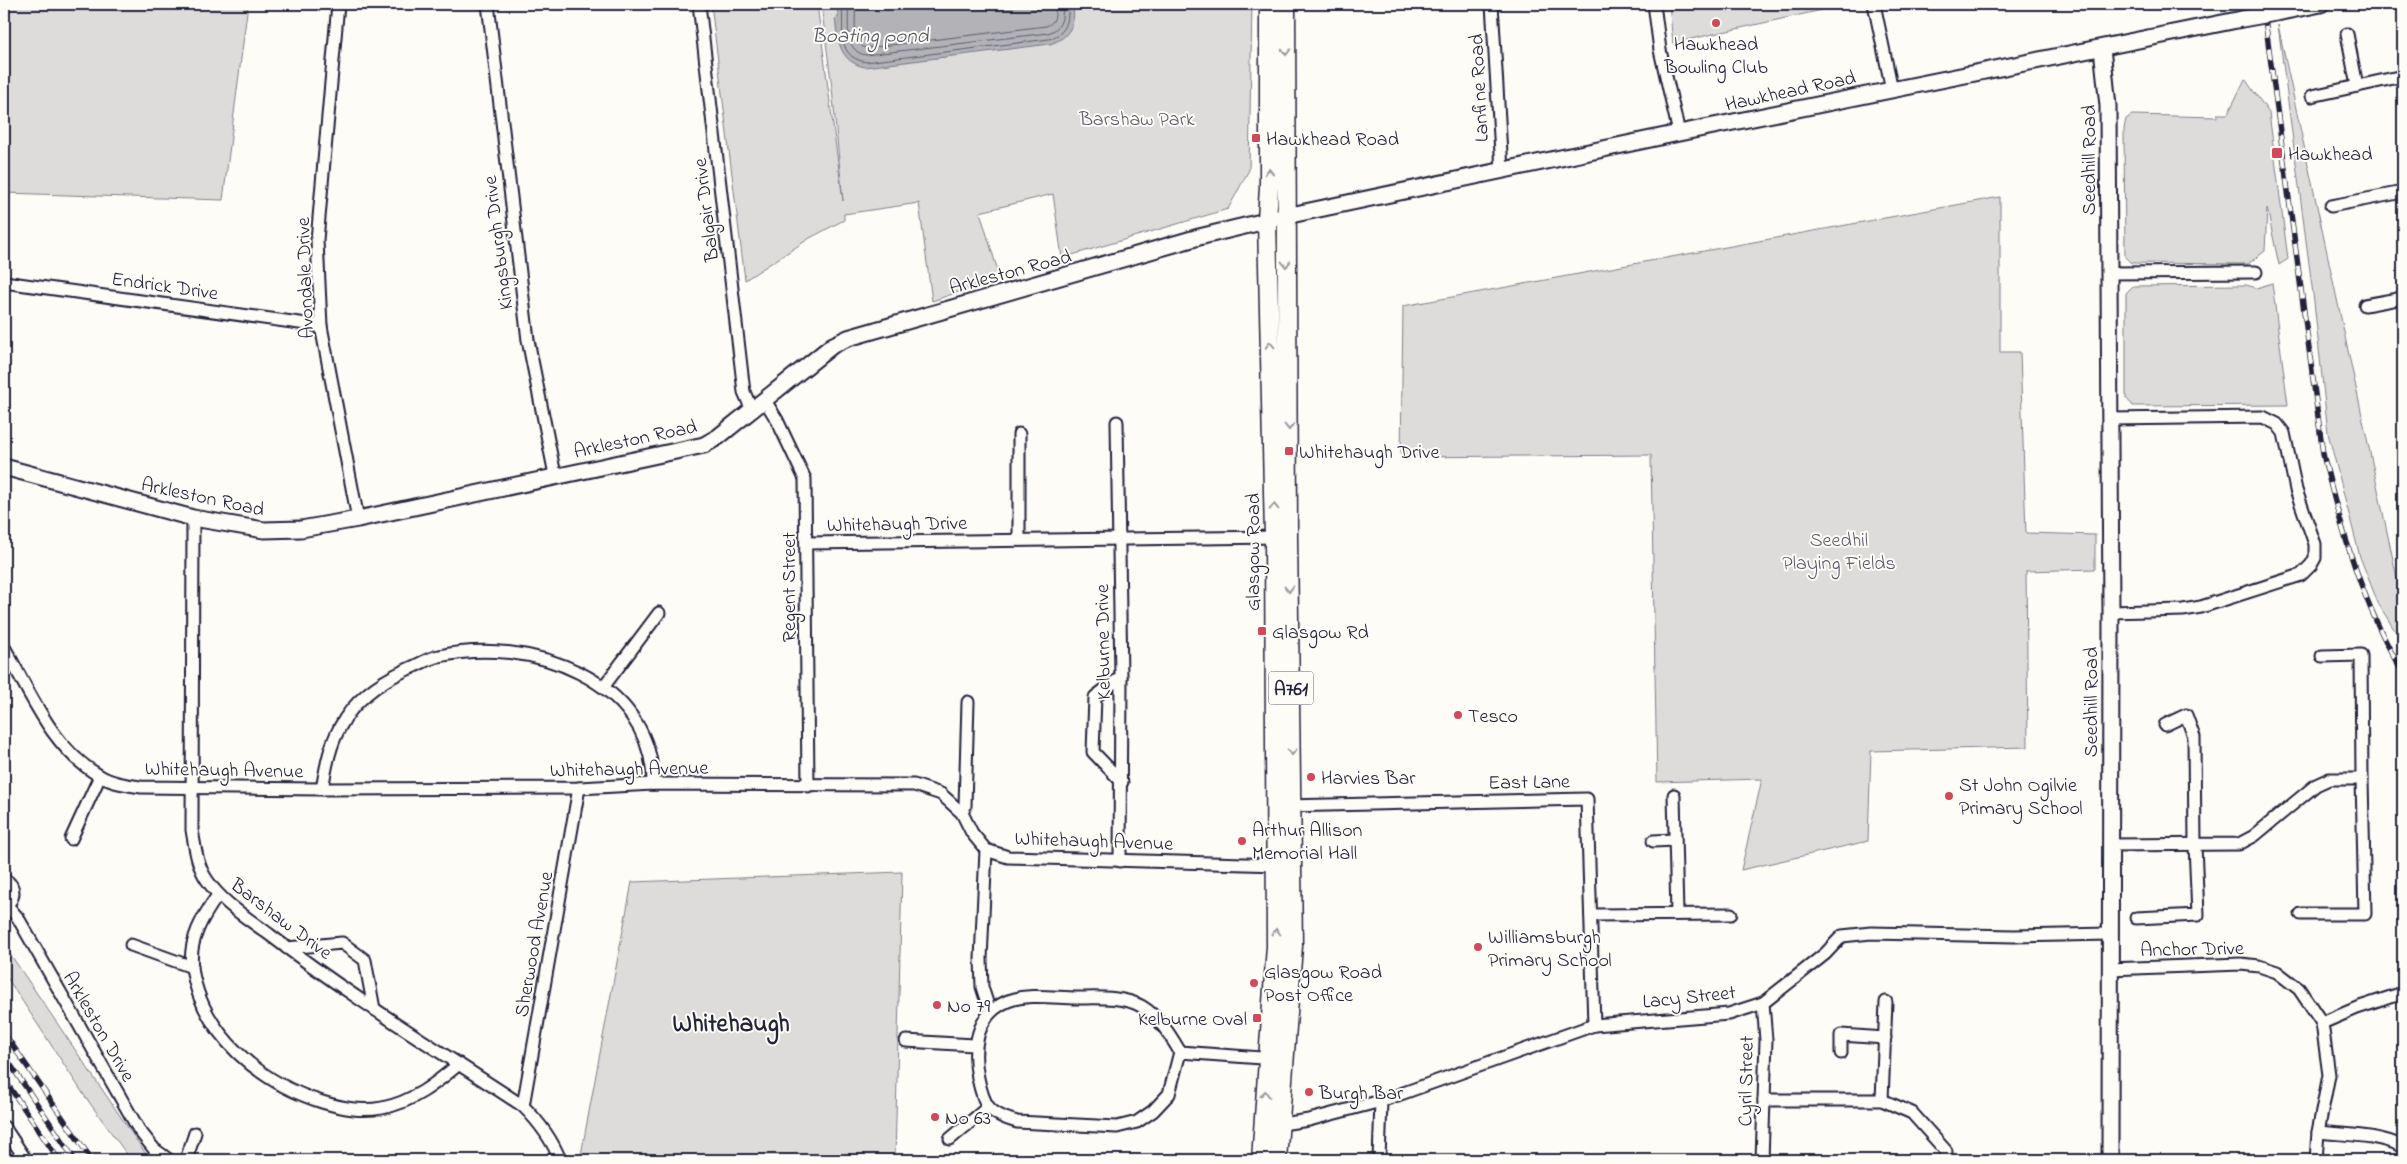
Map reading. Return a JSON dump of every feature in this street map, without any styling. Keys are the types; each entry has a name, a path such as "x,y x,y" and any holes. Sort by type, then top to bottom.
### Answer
{"main road":[{"name":"Glasgow Road","path":"1261,1160 1271,1125 1276,1059 1293,946 1284,865 1285,806 1281,537 1267,220 1269,186 1269,4"},
{"name":"Glasgow Road","path":"1281,537 1289,451 1286,4"},
{"name":"Glasgow Road","path":"1271,1125 1277,1160"}],"street":[{"name":"Avondale Drive","path":"338,4 317,240 321,326 358,519"},
{"name":"Kingsburgh Drive","path":"488,4 528,340 556,475"},
{"name":"Balgair Drive","path":"699,4 744,392 752,410"},
{"name":"Lanfine Road","path":"1492,4 1502,170"},
{"path":"1654,4 1660,50 1679,133"},
{"path":"1874,4 1892,90"},
{"name":"Hawkhead Road","path":"1267,220 1679,133 2322,4"},
{"path":"2347,34 2357,86"},
{"name":"Seedhill Road","path":"2102,48 2108,106 2111,612 2110,1160"},
{"path":"2312,96 2403,76"},
{"path":"2331,206 2403,192"},
{"name":"Arkleston Road","path":"4,467 193,518 264,530 301,529 358,519 556,475 704,445 752,410 833,344 864,332 1106,266 1199,237 1267,220"},
{"path":"2109,273 2256,272"},
{"name":"Endrick Drive","path":"4,282 321,326"},
{"path":"2365,306 2403,298"},
{"name":"Regent Street","path":"764,399 777,420 805,479 808,786"},
{"path":"2109,419 2264,417 2277,424 2284,433 2296,490 2315,544 2315,558 2301,575 2183,610 2111,612"},
{"name":"Kelburne Drive","path":"1117,422 1122,782 1120,861"},
{"path":"1019,434 1019,540"},
{"name":"Barshaw Drive","path":"193,518 192,830 197,856 206,879 218,895 287,948 374,1009 523,1106 540,1123 554,1145 560,1160"},
{"name":"Whitehaugh Drive","path":"806,543 1281,537"},
{"path":"604,686 659,613"},
{"name":"Whitehaugh Avenue","path":"4,647 53,731 67,751 100,776 119,783 141,787 322,789 579,788 653,784 914,785 942,794 962,813 972,833 986,850 1008,857 1284,865"},
{"path":"322,789 327,758 340,726 370,691 389,678 438,656 471,651 507,651 551,660 604,686 639,728 651,759 653,784"},
{"path":"2300,914 2364,914 2361,655 2322,656"},
{"path":"1121,677 1094,697 1093,752 1122,782"},
{"path":"962,813 965,806 968,702"},
{"path":"2136,918 2198,915 2194,845 2194,736 2186,715 2164,724"},
{"path":"71,839 100,776"},
{"path":"2110,845 2239,844 2254,836 2316,786 2329,779 2362,778"},
{"name":"Sherwood Avenue","path":"523,1106 579,788"},
{"path":"1674,795 1677,914"},
{"name":"East Lane","path":"1285,806 1587,799 1594,1024"},
{"path":"1653,841 1675,840"},
{"path":"986,850 981,959 982,987 990,1012"},
{"path":"4,879 10,883 14,892 5,905"},
{"path":"218,895 200,922 194,942 192,967 203,1006 224,1037 254,1067 276,1083 301,1095 340,1108 360,1110 381,1108 408,1101 433,1086 460,1064"},
{"name":"Arkleston Drive","path":"5,905 18,918 140,1130 154,1149 169,1160"},
{"path":"1591,915 1731,914"},
{"name":"Lacy Street","path":"1271,1125 1381,1101 1594,1024 1729,1014 1762,1003 1825,954 1842,936 1871,934 2014,936 2110,934"},
{"path":"287,948 342,943 365,960 374,1009"},
{"path":"132,945 192,967"},
{"name":"Anchor Drive","path":"2109,969 2241,964 2259,966 2277,972 2298,989 2322,1023 2329,1075 2318,1132 2316,1160"},
{"path":"2322,1023 2357,1008 2403,993"},
{"path":"1032,997 1112,999 1139,1005 1152,1015 1163,1024 1180,1052 1168,1094 1153,1111 1137,1122 1117,1128 1017,1122 1002,1118 988,1108 978,1077 974,1045 980,1026 990,1012 1009,1001 1032,997"},
{"path":"1882,1100 1886,1002"},
{"name":"Cyril Street","path":"1762,1003 1766,1040 1762,1160"},
{"path":"1841,1053 1841,1035 1884,1038"},
{"path":"906,1041 974,1045"},
{"path":"1180,1052 1276,1059"},
{"path":"1764,1100 1882,1100 1912,1114 1946,1151 1945,1160"},
{"path":"1379,1160 1381,1101"},
{"path":"950,1139 988,1108"},
{"path":"4,1127 26,1160"},
{"path":"2318,1132 2374,1138 2393,1142 2403,1147"},
{"path":"186,1160 195,1133"}],"green space":[{"path":"4,4 248,4 223,200 4,193"},
{"name":"Barshaw Park","path":"711,4 817,4 843,201 832,88 821,4 1252,4 1249,170 1228,209 1062,258 1053,194 980,212 1000,278 932,301 919,203 844,214 844,220 810,238 745,280"},
{"name":"Hawkhead Bowling Club","path":"1669,4 1849,4 1673,43"},
{"path":"2278,25 2403,606 2403,644 2378,603 2360,557 2328,433 2314,302"},
{"path":"2245,79 2269,113 2288,259 2279,265 2267,208 2265,251 2248,264 2131,263 2125,257 2124,129 2126,119 2132,115 2217,117 2217,114 2228,114"},
{"name":"Seedhil Playing Fields","path":"2000,197 2000,352 2020,352 2026,533 2095,535 2095,569 2026,571 2028,747 1871,751 1868,841 1741,870 1762,779 1657,782 1651,455 1401,457 1403,306"},
{"path":"2272,283 2288,405 2133,406 2126,398 2126,293 2133,286 2246,285 2257,288"},
{"path":"902,872 895,1160 580,1160 632,882"},
{"path":"4,945 150,1160 131,1160 84,1095 4,973"}],"water":[{"name":"Boating pond","path":"833,4 1073,4 1074,11 1072,23 1067,34 1050,44 865,67 850,60 841,49 835,19 838,18 837,6 834,7"}],"railway":[{"path":"2263,4 2323,454 2337,510 2365,594 2376,621 2403,673"},
{"path":"4,1033 92,1160"},
{"path":"4,1055 75,1160"},
{"path":"4,1079 59,1160"}],"place":[{"name":"Hawkhead Bowling Club","path":"1716,23"},
{"name":"Hawkhead Road","path":"1256,138"},
{"name":"Hawkhead","path":"2277,153"},
{"name":"Whitehaugh Drive","path":"1289,451"},
{"name":"Glasgow Rd","path":"1262,631"},
{"name":"Tesco","path":"1458,715"},
{"name":"Harvies Bar","path":"1311,777"},
{"name":"St John Ogilvie Primary School","path":"1949,796"},
{"name":"Arthur Allison Memorial Hall","path":"1242,841"},
{"name":"Williamsburgh Primary School","path":"1478,947"},
{"name":"Glasgow Road Post Office","path":"1254,983"},
{"name":"No 79","path":"937,1005"},
{"name":"Kelburne Oval","path":"1257,1018"},
{"name":"Burgh Bar","path":"1309,1092"},
{"name":"No 63","path":"935,1117"}],"district":[{"name":"Whitehaugh","path":"731,1022"}]}
